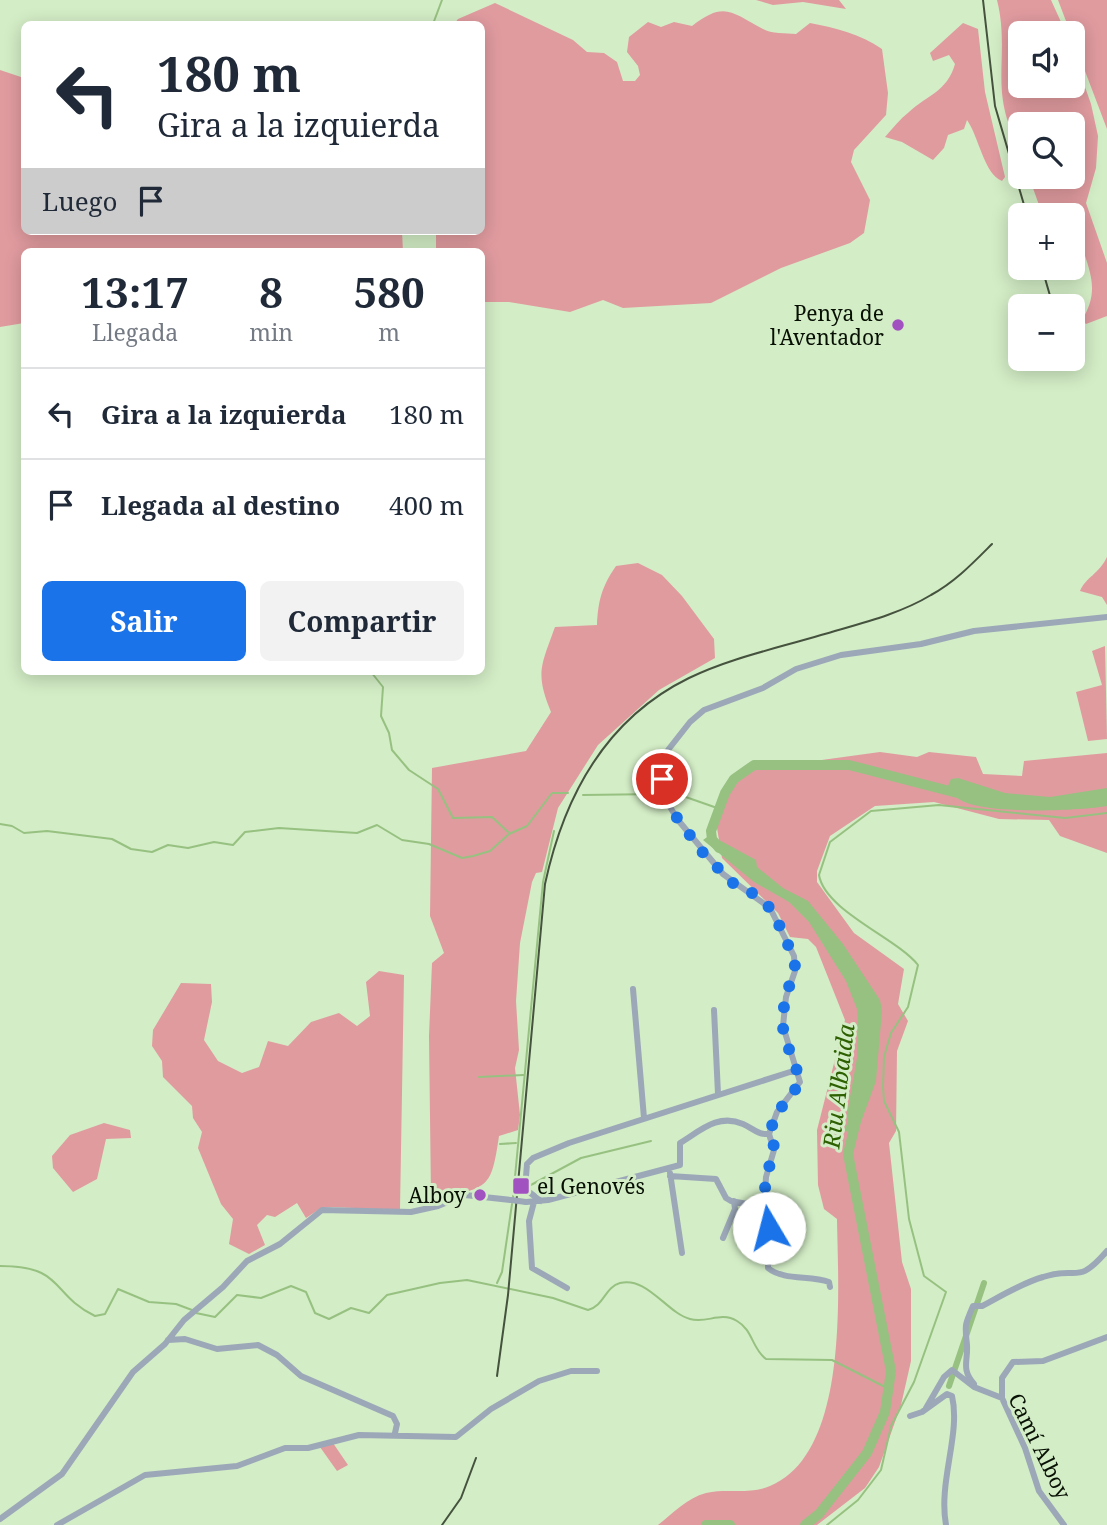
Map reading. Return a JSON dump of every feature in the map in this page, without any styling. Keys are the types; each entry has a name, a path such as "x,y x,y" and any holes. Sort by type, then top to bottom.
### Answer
{"street":[{"path":"830,1286 826,1281 783,1275 768,1268 766,1253 769,1228 764,1207 766,1177 774,1150 769,1134 777,1112 799,1085 799,1072 783,1026 786,997 795,971 794,956 770,908 723,874 704,854 663,799 661,787 666,761 675,738 690,722 713,706 763,688 796,669 841,655 921,644 982,630 1107,617"},
{"path":"633,989 644,1118"},
{"path":"714,1010 718,1094"},
{"path":"538,1202 525,1189 529,1160 644,1118 799,1072"},
{"path":"0,1519 62,1474 133,1372 168,1340 184,1320 223,1287 247,1261 280,1244 322,1210 411,1212 438,1206 465,1195 538,1202 670,1172 680,1165 680,1143 715,1122 736,1122 762,1134 769,1134"},
{"path":"670,1172 716,1180 726,1198 764,1207"},
{"path":"670,1172 682,1253"},
{"path":"723,1238 735,1209 734,1201"},
{"path":"538,1202 528,1225 532,1268 567,1288"},
{"path":"980,1390 964,1369 967,1347 964,1331 973,1307 982,1306 1040,1278 1082,1273 1093,1268 1107,1251"},
{"path":"1002,1398 1002,1378 1013,1362 1043,1360 1107,1337"},
{"path":"168,1340 186,1339 217,1349 247,1344 263,1347 277,1355 301,1376 393,1416 397,1424 395,1433"},
{"name":"Camí Alboy","path":"926,1408 944,1377 952,1370 980,1390 1002,1398 1025,1448 1039,1491 1064,1525"},
{"path":"57,1525 145,1475 237,1466 285,1448 308,1448 359,1435 395,1433 456,1437 491,1409 539,1381 571,1371 597,1371"},
{"path":"910,1416 947,1394 952,1396 953,1415 942,1499 946,1525"}],"shaded area":[{"path":"756,0 839,0 846,9 803,2 773,5"},
{"path":"997,0 1051,0 1061,21 1008,21 1008,98 1085,98 1085,87 1091,104 1098,136 1096,168 1086,203 1107,263 1107,316 1086,324 1085,315 1092,287 1085,256 1085,203 1038,203 1033,189 1085,189 1085,112 1008,112 1008,122 1002,91 1001,20"},
{"path":"1058,0 1107,0 1107,129 1085,71 1085,21 1066,21"},
{"path":"495,3 573,40 587,52 604,53 617,62 623,81 635,81 640,75 638,66 627,52 629,37 648,22 661,27 674,22 692,26 721,11 736,14 770,32 796,34 810,23 865,39 882,49 888,93 886,115 854,150 851,162 870,200 864,233 850,243 781,268 711,303 623,308 603,300 570,312 509,302 485,302 485,248 436,248 436,235 485,235 485,21 456,21"},
{"path":"963,23 978,29 985,92 1005,177 1002,181 986,163 967,120 964,129 948,135 944,148 933,160 902,142 885,137 906,115 947,81 955,64 949,55 933,61 930,53"},
{"path":"0,70 21,77 21,235 402,235 403,248 21,248 21,324 0,327"},
{"path":"1107,557 1107,605 1102,597 1080,591"},
{"path":"638,563 662,575 682,596 714,639 715,658 659,690 598,745 558,808 542,872 536,873 532,882 520,943 516,1001 519,1050 515,1068 520,1115 518,1130 499,1136 493,1167 485,1183 439,1200 431,1197 429,1036 432,963 444,953 430,916 432,768 526,751 551,712 543,688 542,670 555,627 597,625 602,594 616,566"},
{"path":"1105,646 1107,739 1088,741 1076,692 1102,685 1092,651"},
{"path":"880,752 917,757 929,752 976,757 983,774 1022,776 1024,761 1107,753 1107,853 1060,836 1049,820 999,819 934,802 875,806 830,836 817,871 817,882 854,933 904,969 898,1004 908,1021 897,1051 896,1131 889,1143 902,1262 911,1289 911,1361 901,1405 879,1467 865,1488 817,1525 658,1525 680,1506 699,1495 762,1489 796,1468 814,1440 827,1406 834,1367 838,1286 837,1219 824,1209 818,1185 817,1130 845,1020 816,947 808,939 790,937 778,913 722,858 716,822 733,784 756,769"},
{"path":"958,778 1005,793 1050,797 1107,788 1107,806 1054,810 987,808 958,798 948,786 951,779"},
{"path":"710,835 756,860 757,867 783,888 808,901 843,944 880,1000 882,1011 876,1081 857,1133 844,1131 848,1122 847,1114 857,1058 858,1021 857,1009 846,981 809,922 789,902 754,882 703,840"},
{"path":"379,971 404,975 400,1210 331,1207 321,1208 306,1218 297,1203 275,1217 267,1215 257,1225 265,1245 249,1254 229,1244 233,1219 221,1204 198,1148 202,1132 193,1118 192,1106 163,1077 162,1061 152,1046 153,1030 181,983 211,984 212,1002 204,1040 218,1061 242,1073 259,1067 268,1041 288,1046 311,1022 339,1013 357,1026 370,1016 366,982"},
{"path":"104,1123 130,1130 131,1138 106,1139 97,1179 73,1192 53,1168 52,1156 70,1135"},
{"path":"333,1443 348,1465 337,1471 320,1447"}],"waterway":[{"path":"434,21 442,0"},
{"path":"373,675 383,687 381,716 389,733 392,750 409,770 438,789 453,818 492,817 508,832"},
{"name":"Riu Albaida","path":"719,848 712,839 711,831 725,793 734,779 754,765 849,765 965,795"},
{"path":"0,824 12,826 24,833 47,831 112,839 131,849 152,852 168,845 188,848 214,842 233,845 245,832 279,828 357,833 377,825 402,840 429,844 462,858 490,851 509,834 527,826 552,793 568,793"},
{"path":"583,795 659,794"},
{"path":"664,795 680,795 720,809"},
{"path":"827,1525 858,1500 881,1470 891,1426 914,1382 946,1292 924,1276 909,1219 899,1132 884,1101 884,1057 891,1033 908,1007 918,965 895,945 847,912 824,888 819,875 830,842 871,811 939,805 1065,818 1107,813"},
{"path":"513,1198 543,882 554,831"},
{"path":"479,1077 523,1075"},
{"name":"Riu Albaida","path":"805,1525 819,1514 867,1453 885,1412 891,1371 848,1154 856,1121"},
{"path":"529,1186 581,1158 651,1141"},
{"path":"500,1144 516,1143"},
{"path":"497,1283 502,1272 512,1204"},
{"path":"0,1266 21,1267 47,1276 70,1299 95,1316 105,1314 118,1289 149,1302 176,1304 192,1310"},
{"path":"196,1313 215,1317 237,1295 261,1298 291,1286 306,1292 315,1313 329,1319 351,1308 369,1313 387,1295 467,1280 553,1298 588,1310 598,1305 615,1285 630,1282 648,1290 673,1310 690,1319 725,1317 737,1321 746,1329 766,1359 832,1360 889,1389"},
{"path":"949,1386 984,1283"},
{"name":"Riu Albaida","path":"706,1525 730,1525"}],"railway":[{"path":"983,0 995,106 1023,203"},
{"path":"1045,280 1050,294"},
{"path":"497,1376 508,1295 545,884 564,820 593,763 634,715 659,695 689,678 737,659 863,623 905,608 948,584 992,544"},
{"path":"442,1525 461,1498 476,1458"}],"place":[{"name":"Penya de l'Aventador","path":"898,325"},
{"name":"el Genovés","path":"521,1186"},
{"name":"Alboy","path":"480,1195"}],"route":[{"path":"662,779 663,799 678,820 723,874 770,908 794,956 795,971 784,1005 783,1033 796,1062 800,1079 793,1094 777,1112 769,1134 775,1147 764,1191 764,1207 768,1214 769,1228"}]}
